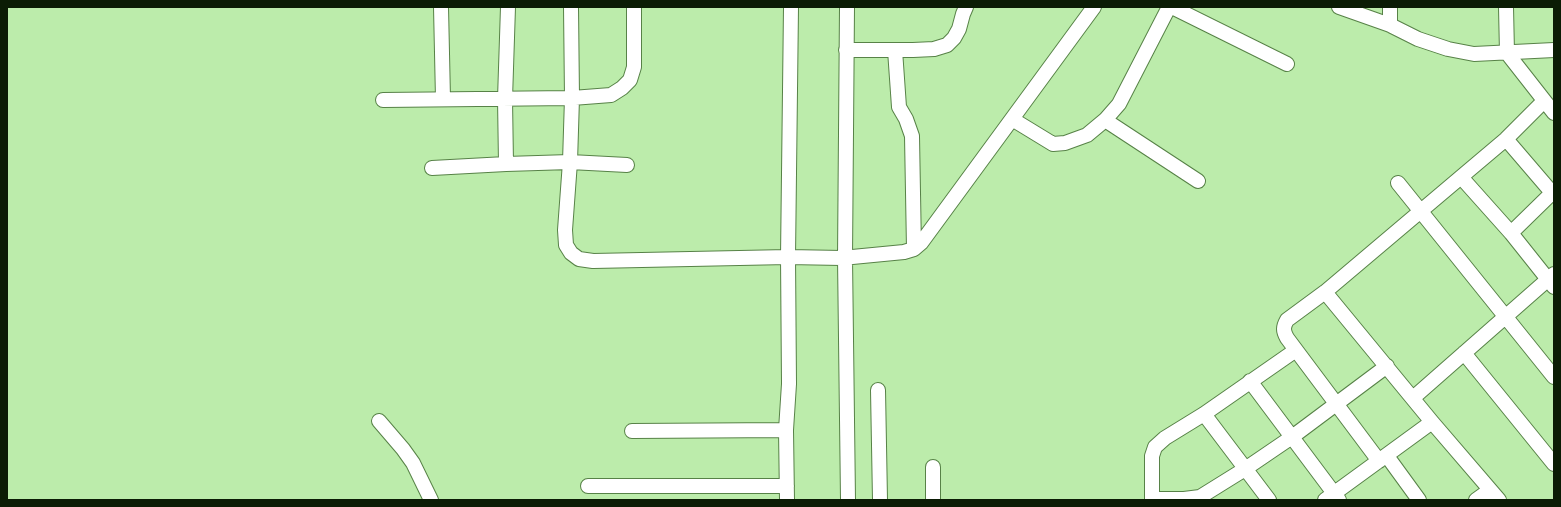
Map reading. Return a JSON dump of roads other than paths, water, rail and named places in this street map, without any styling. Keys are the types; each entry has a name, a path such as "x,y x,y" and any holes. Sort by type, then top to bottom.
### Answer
{"street":[{"path":"441,7 443,99"},
{"path":"506,164 505,99 508,7"},
{"path":"571,7 572,98 570,162 565,230 566,245 571,253 579,259 593,261 788,257 844,258 904,252 914,249 921,243 1094,7"},
{"path":"383,100 572,98 611,95 622,88 630,80 634,67 634,7"},
{"path":"588,486 787,493 786,430 789,384 788,257 791,7"},
{"path":"847,7 844,258 848,500"},
{"path":"846,50 934,49 946,46 954,38 959,29 962,14 966,7"},
{"path":"1339,7 1390,25 1418,39 1448,49 1474,54 1554,50"},
{"path":"1390,7 1390,25"},
{"path":"1506,7 1507,53 1554,113"},
{"path":"1012,119 1053,144 1065,143 1087,135 1105,120 1119,104 1176,8 1287,64"},
{"path":"895,50 899,106 910,127 912,136 914,249"},
{"path":"1419,500 1337,403 1296,350 1284,332 1284,327 1287,320 1325,292 1506,138 1544,101"},
{"path":"1105,120 1198,181"},
{"path":"1506,138 1553,193 1510,233"},
{"path":"432,168 570,162 627,165"},
{"path":"1413,398 1464,353 1552,280 1461,176"},
{"path":"1398,183 1554,377"},
{"path":"1325,292 1432,422 1495,495 1476,500"},
{"path":"1296,350 1204,414 1165,438 1155,448 1152,456 1152,500 1200,497 1292,437 1387,366"},
{"path":"1464,353 1554,464"},
{"path":"1250,381 1292,437 1333,498 1432,422"},
{"path":"878,390 880,500"},
{"path":"1204,414 1269,500"},
{"path":"379,421 413,463 430,500"},
{"path":"632,431 786,430"},
{"path":"933,467 933,500"}]}
